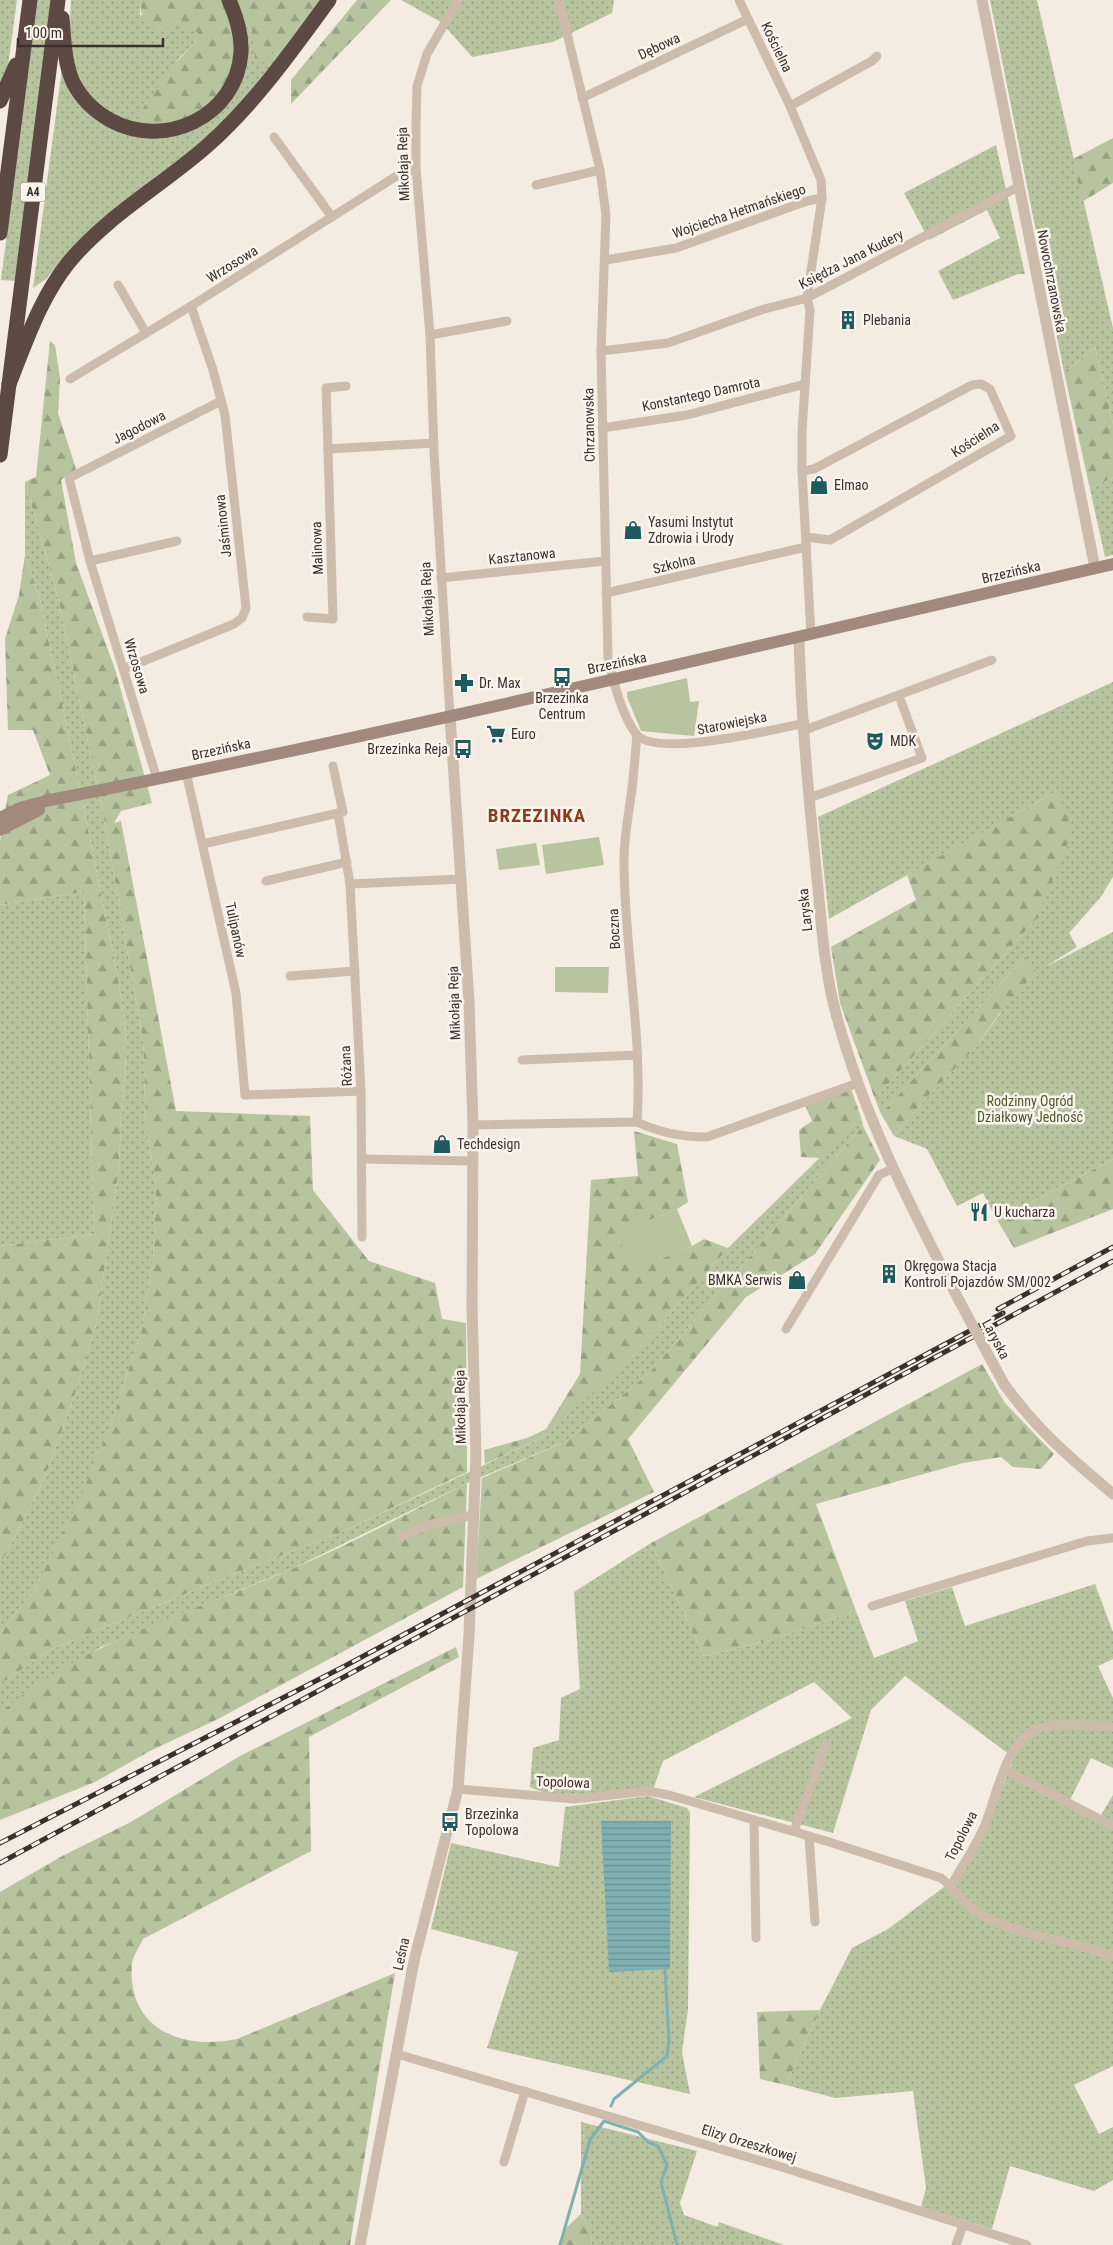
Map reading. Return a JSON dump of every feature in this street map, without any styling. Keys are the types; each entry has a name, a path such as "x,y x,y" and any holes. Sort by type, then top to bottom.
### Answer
{"highway":[{"name":"A4","path":"0,233 30,0"},
{"name":"A4","path":"0,455 59,0"},
{"path":"59,0 68,67 73,83 81,95 103,116 114,122 128,128 156,132 185,126 200,118 216,106 231,86 241,52 238,25 229,0"},
{"path":"9,384 38,312 69,262 104,227 207,146 240,113 329,0"},
{"path":"0,101 24,45"}],"main road":[{"name":"Brzezińska","path":"0,818 20,808 450,716 805,637 1113,564"},
{"name":"Brzezińska","path":"0,830 35,811 66,799"}],"street":[{"name":"Mikołaja Reja","path":"458,0 427,54 417,86 416,168 430,335 441,578 469,1001 473,1124 476,1455 467,1670"},
{"name":"Chrzanowska","path":"559,0 600,170 606,215 606,260 601,351 602,428 608,659 613,679"},
{"name":"Kościelna","path":"739,0 790,106 821,180 822,198 807,298 810,310 802,471 806,537 805,637"},
{"name":"Nowochrzanowska","path":"982,0 1095,568"},
{"name":"Dębowa","path":"582,98 748,19"},
{"path":"790,106 872,61 877,56"},
{"path":"274,136 332,217"},
{"name":"Wrzosowa","path":"70,379 395,177 416,168"},
{"path":"536,186 600,170"},
{"name":"Księdza Jana Kudery","path":"601,351 668,343 761,310 807,298 1018,187"},
{"name":"Wojciecha Hetmańskiego","path":"606,260 676,248 807,201 822,198"},
{"path":"118,285 146,333"},
{"name":"Jaśminowa","path":"124,669 234,624 242,618 246,608 221,401 190,306"},
{"path":"430,335 507,321"},
{"name":"Konstantego Damrota","path":"602,428 687,415 805,384"},
{"name":"Kościelna","path":"802,471 814,469 972,385 981,384 990,389 1012,436 830,540 806,537"},
{"name":"Malinowa","path":"307,617 334,619 326,388 346,386"},
{"name":"Jagodowa","path":"69,478 221,401"},
{"path":"328,449 434,443"},
{"name":"Wrzosowa","path":"69,478 90,561 158,779"},
{"path":"90,561 176,541"},
{"name":"Szkolna","path":"606,593 806,547"},
{"name":"Kasztanowa","path":"441,578 605,561"},
{"name":"Laryska","path":"805,637 805,726 809,798 827,975 835,1011 858,1083 892,1169 1004,1384 1028,1417 1055,1446 1113,1494"},
{"path":"805,726 899,696 992,660"},
{"path":"613,679 622,705 637,735"},
{"path":"809,798 922,758 899,696"},
{"name":"Starowiejska","path":"637,735 649,741 696,744 805,726"},
{"name":"Boczna","path":"637,735 631,797 625,824 624,861 629,968 639,1092 637,1122"},
{"name":"Różana","path":"333,766 350,884 361,1091 362,1237"},
{"name":"Tulipanów","path":"186,772 236,993 244,1095 361,1091"},
{"path":"203,844 341,812"},
{"path":"266,881 347,862"},
{"path":"350,884 462,879"},
{"path":"290,976 355,971"},
{"path":"522,1060 637,1055"},
{"path":"473,1124 637,1122 656,1131 686,1137 707,1137 858,1083"},
{"path":"362,1159 472,1161"},
{"path":"786,1329 879,1175 892,1169"},
{"path":"401,1537 474,1509"},
{"path":"872,1606 1087,1541 1113,1538"},
{"name":"Leśna","path":"360,2245 414,1961 458,1789 467,1670"},
{"path":"1113,1727 1057,1725 1042,1728 1019,1741 1005,1770 1113,1826"},
{"path":"794,1831 826,1744"},
{"name":"Topolowa","path":"458,1789 574,1799 648,1792 669,1795 794,1831 941,1878 951,1886 986,1823 994,1795 1005,1770"},
{"path":"754,1820 756,1938"},
{"path":"809,1836 815,1922"},
{"path":"951,1886 962,1901 980,1914 1005,1926 1083,1945 1113,1956"},
{"name":"Elizy Orzeszkowej","path":"397,2054 785,2168 1027,2245"},
{"path":"504,2162 525,2091"},
{"path":"956,2245 963,2225"}],"green space":[{"path":"0,0 17,0 8,66 0,93"},
{"path":"37,0 52,0 16,281 1,280"},
{"path":"71,0 141,0 140,15 174,23 181,20 198,33 193,44 180,57 141,111 141,126 110,112 94,99 78,75 71,46"},
{"path":"141,0 224,0 236,48 227,82 214,100 181,121 141,126 139,122 141,111 171,68 193,44 198,33 185,28 181,20 163,31 151,27 144,21 141,12"},
{"path":"234,0 320,0 280,57 273,51 266,60 256,67 252,31 243,23"},
{"path":"357,0 391,0 291,104 291,80"},
{"path":"401,0 614,0 612,13 553,42 472,57 441,22"},
{"path":"990,0 1037,0 1113,328 1113,424 1095,347 1064,372"},
{"path":"243,23 280,57 235,112 57,266 46,279 33,288 62,68 128,134"},
{"path":"1113,138 1113,183 1082,202 1073,159"},
{"path":"996,145 1025,274 1018,274 953,300 938,271 1000,238 987,210 929,240 904,193"},
{"path":"50,341 55,345 60,378 58,413 76,469 61,480 76,563 115,669 152,803 121,811 114,823 121,821 176,1111 310,1116 313,1190 369,1261 435,1283 442,1319 466,1323 467,1472 340,1533 231,1575 52,1649 0,1684 0,1633 34,1590 80,1499 112,1420 142,1329 153,1261 156,1184 146,1126 143,1041 104,818 58,598 25,482 36,477"},
{"path":"1095,347 1113,424 1113,477 1090,489 1064,372"},
{"path":"1113,477 1113,555 1105,557 1090,489"},
{"path":"25,482 58,598 104,818 143,1041 146,1126 156,1184 153,1261 142,1329 112,1420 81,1499 34,1590 0,1633 0,1565 42,1484 73,1400 97,1322 118,1174 127,1040 118,977 76,770 39,595 25,555"},
{"path":"25,555 39,595 76,770 118,977 127,1040 118,1174 97,1322 73,1400 42,1484 0,1565 0,1246 94,1234 84,892 0,905 0,841 8,795 50,775 33,730 8,730 5,639 19,595"},
{"path":"687,678 690,702 699,701 694,736 641,731 627,697 627,692"},
{"name":"Rodzinny Ogród Działkowy Jedność","path":"1113,682 1113,877 1100,898 1069,933 1077,947 1045,967 1113,932 1113,1159 997,1220 983,1193 957,1206 927,1149 894,1136 929,1095 975,1048 1000,1014 1025,957 881,1114 875,1099 1037,918 1057,791 829,919 818,817"},
{"path":"1057,791 1073,830 1037,918 875,1099 840,1003 831,947 916,900 907,875"},
{"path":"599,837 604,865 546,874 542,845"},
{"path":"536,843 540,865 499,870 496,849"},
{"path":"84,892 94,1234 0,1246 0,905"},
{"path":"1025,957 1036,972 1000,1013 975,1048 929,1095 894,1136 881,1114"},
{"path":"555,967 609,967 608,993 555,992"},
{"path":"851,1089 861,1117 820,1158 801,1157 799,1130 812,1121 805,1105"},
{"path":"861,1117 863,1126 649,1373 567,1441 467,1483 294,1568 101,1647 0,1713 0,1684 52,1649 231,1575 340,1533 541,1438 634,1355 728,1248"},
{"path":"863,1126 880,1160 815,1254 746,1297 628,1439 654,1492 476,1579 482,1478 567,1441 649,1373"},
{"path":"634,1131 677,1144 688,1202 677,1209 618,1233 633,1270 692,1246 704,1239 728,1248 634,1355 587,1398 541,1438 485,1464 484,1450 527,1438 546,1429 580,1374 591,1180 638,1176"},
{"path":"1113,1159 1113,1209 1014,1248 997,1220"},
{"path":"677,1209 692,1246 633,1271 617,1233"},
{"path":"982,1364 1005,1403 1054,1454 1041,1469 1013,1467 1001,1457 963,1463 816,1504 856,1611 770,1640 704,1656 651,1543"},
{"path":"467,1483 463,1587 218,1719 150,1751 95,1782 0,1820 0,1713 33,1688 67,1666 104,1647 316,1558"},
{"path":"651,1543 704,1656 770,1640 856,1611 874,1658 918,1641 905,1601 952,1587 965,1626 1095,1584 1113,1632 1113,1659 1098,1666 1113,1698 1113,1768 1091,1758 1069,1802 1101,1815 1113,1795 1113,2066 1074,2085 1099,2134 1113,2127 1113,2180 1094,2191 1010,2166 992,2229 921,2207 926,2188 913,2091 835,2098 786,2085 820,2010 852,1948 888,1929 948,1884 995,1805 1014,1758 905,1676 871,1710 833,1833 694,1797 852,1718 814,1682 663,1761 654,1787 608,1792 556,1794 530,1787 533,1748 559,1740 561,1698 580,1689 574,1592"},
{"path":"456,1647 459,1657 309,1737 311,1851 143,1939 132,1963 132,1985 138,2004 148,2019 161,2030 178,2037 196,2041 216,2042 237,2039 395,1973 350,2245 0,2245 0,1892 64,1855 131,1822 240,1756"},
{"path":"648,1796 687,1808 690,1813 688,2009 682,2052 690,2094 487,2048 518,1952 431,1929 451,1843 559,1867 565,1807"},
{"path":"820,2010 786,2085 760,2079 757,2012"},
{"path":"581,2122 697,2151 680,2203 684,2215 718,2227 719,2222 784,2245 592,2245 591,2232 581,2214"},
{"path":"581,2214 591,2232 592,2245 558,2245 567,2227"}],"water":[{"path":"601,1821 671,1821 670,1969 609,1972"}],"waterway":[{"path":"611,2106 614,2099 667,2056 669,2040 665,1970"},
{"path":"560,2245 590,2140 604,2121 638,2132 648,2142 658,2146 667,2165 661,2182 677,2245"}],"railway":[{"path":"998,1309 1113,1247"},
{"path":"0,1863 1113,1261"},
{"path":"0,1843 343,1667 1003,1313"}],"place":[{"name":"Plebania","path":"848,320"},
{"name":"Elmao","path":"819,485"},
{"name":"Yasumi Instytut Zdrowia i Urody","path":"633,530"},
{"name":"Brzezinka Centrum","path":"562,677"},
{"name":"Dr. Max","path":"464,683"},
{"name":"Euro","path":"496,734"},
{"name":"MDK","path":"875,741"},
{"name":"Brzezinka Reja","path":"463,749"},
{"name":"Techdesign","path":"442,1144"},
{"name":"U kucharza","path":"979,1212"},
{"name":"Okręgowa Stacja Kontroli Pojazdów SM/002","path":"889,1274"},
{"name":"BMKA Serwis","path":"797,1280"},
{"name":"Brzezinka Topolowa","path":"450,1822"}],"district":[{"name":"BRZEZINKA","path":"537,815"}]}
